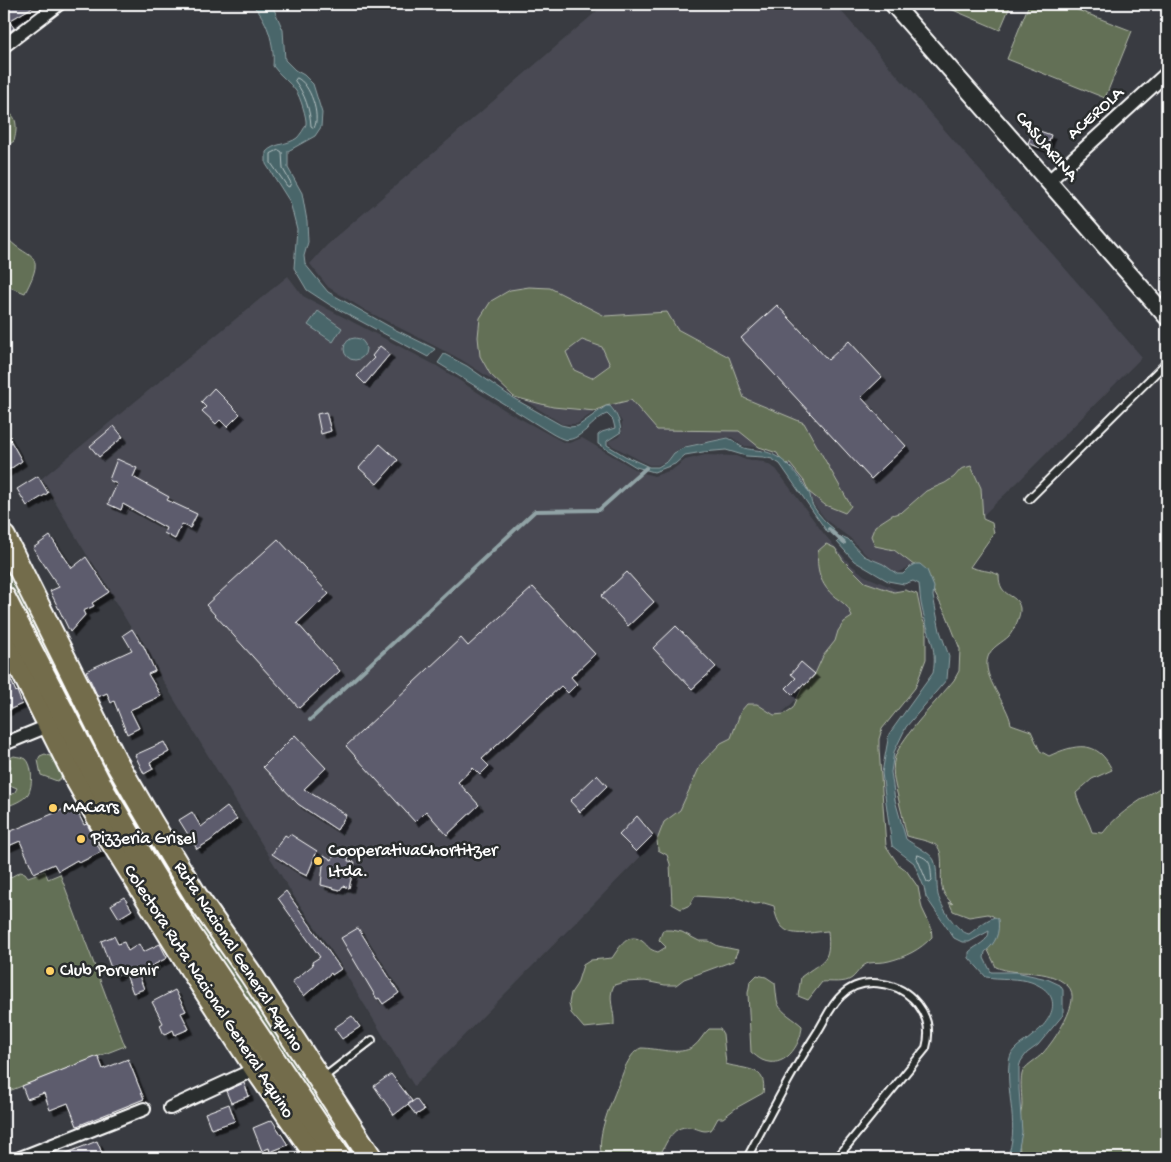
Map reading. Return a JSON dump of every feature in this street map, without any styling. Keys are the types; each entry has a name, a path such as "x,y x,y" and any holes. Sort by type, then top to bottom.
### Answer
{"highway":[{"name":"Ruta Nacional General Aquino","path":"4,537 115,760 151,822 196,896 372,1158"},
{"name":"Ruta Nacional General Aquino","path":"4,598 104,792 152,873 191,936 340,1158"}],"main road":[{"name":"Colectora Ruta Nacional General Aquino","path":"4,637 48,726 110,842 255,1069 318,1158"},
{"path":"191,936 301,1133"}],"street":[{"path":"4,46 44,9 59,4"},
{"name":"CASUARINA","path":"893,4 1167,317"},
{"name":"ACEROLA","path":"1049,180 1167,73"},
{"path":"4,744 48,726"},
{"path":"170,1108 255,1069"},
{"path":"20,1158 144,1109"}],"lane":[{"path":"1029,499 1167,362"},
{"path":"747,1158 791,1073 841,996 854,986 867,983 896,986 909,994 918,1004 926,1018 929,1036 926,1048 837,1158"},
{"path":"320,1080 372,1040"}],"shaded area":[{"path":"605,4 835,4 1142,357 1020,480 928,568 919,562 897,573 865,554 850,538 827,521 814,505 804,483 786,461 774,453 758,447 743,446 733,438 728,437 685,446 674,452 667,461 658,465 649,465 609,444 609,441 618,437 622,432 622,422 611,405 605,404 577,424 562,424 460,359 365,310 328,287 310,264 326,246"},
{"path":"288,276 303,296 437,366 508,412 563,442 569,443 582,438 640,472 654,476 672,470 685,460 705,455 736,456 746,460 764,462 776,469 824,534 850,564 865,576 902,592 414,1086 331,950 293,895 41,479"}],"green space":[{"path":"939,4 1011,4 1000,30"},
{"path":"1029,4 1062,4 1132,31 1105,98 1007,59"},
{"path":"4,111 15,119 16,132 14,141 4,148"},
{"path":"4,234 12,243 32,257 35,262 32,278 25,293 4,285"},
{"path":"529,287 550,288 605,316 667,312 677,329 729,357 744,398 804,423 851,506 845,513 825,505 809,492 804,481 790,464 783,463 777,453 759,447 739,431 657,430 631,400 606,406 595,411 553,407 514,397 490,374 480,356 478,337 480,318 491,301 510,290","holes":["582,340 602,347 610,365 592,378 574,370 566,352"]},
{"path":"971,466 981,488 983,519 992,523 994,533 970,567 999,575 1002,588 1015,599 1020,608 1013,630 989,654 987,665 991,682 1009,716 1011,724 1031,731 1040,751 1049,756 1068,749 1085,747 1100,753 1106,760 1112,770 1092,779 1076,793 1092,832 1103,833 1124,811 1167,783 1167,1158 1020,1158 1019,1120 1022,1107 1022,1074 1028,1065 1043,1053 1059,1031 1065,1021 1072,1001 1072,992 1068,986 1051,976 1005,970 996,967 985,944 991,935 996,920 988,914 969,917 953,911 949,902 953,904 943,891 941,858 938,847 907,836 894,782 895,757 913,728 954,680 959,671 960,649 947,616 926,577 919,569 894,550 875,546 871,536 875,526 892,515 902,512 926,491 945,483 961,469"},
{"path":"826,544 835,548 843,560 865,582 894,592 905,590 917,594 926,627 926,659 915,688 882,729 879,749 886,846 898,864 906,870 918,887 922,908 931,927 932,937 922,946 906,955 886,962 866,964 849,980 822,982 808,1000 798,996 801,977 820,963 827,955 828,931 793,933 781,925 774,906 764,903 755,904 735,897 695,896 690,905 681,909 672,904 670,864 667,855 658,850 657,840 664,822 680,810 701,764 721,743 731,738 741,711 747,704 757,704 774,715 784,714 793,708 801,690 814,676 823,656 835,641 838,631 844,622 852,617 847,607 830,592 820,576 818,551"},
{"path":"4,558 362,1158 347,1158 110,791 4,584"},
{"path":"45,754 50,756 62,772 61,778 57,781 41,775 38,760 40,756"},
{"path":"14,756 25,758 28,762 32,776 31,786 30,791 23,799 4,808 4,799 15,792 17,788 12,786 4,789 4,771 8,771 11,767 9,763 10,758"},
{"name":"Club Porvenir","path":"45,871 48,879 60,874 125,1046 4,1093 4,879 20,872 25,873 28,877"},
{"path":"663,930 682,932 699,941 709,941 718,946 738,950 733,961 684,979 676,985 645,981 625,982 614,985 611,1000 614,1025 584,1028 571,1013 569,1003 571,993 577,984 583,965 591,960 612,958 624,942 632,938 637,938 650,949 658,952 666,947 659,940"},
{"path":"757,975 766,977 775,983 778,1004 802,1026 795,1048 784,1059 777,1062 762,1060 751,1052 748,993 750,982"},
{"path":"709,1029 720,1029 723,1034 726,1064 754,1071 758,1074 764,1084 763,1093 736,1108 723,1118 718,1118 710,1130 703,1131 687,1127 676,1131 671,1135 659,1158 603,1158 600,1149 603,1126 625,1067 633,1053 641,1048 675,1051 688,1050"}],"water":[{"path":"251,4 271,4 273,7 283,30 285,60 313,84 322,113 321,127 315,136 288,151 288,168 302,193 307,221 308,242 304,256 305,264 328,292 392,328 435,349 428,357 330,305 307,290 294,268 297,229 290,202 266,164 266,152 273,147 297,138 306,121 296,91 273,66 273,49 269,32 261,16"},
{"path":"318,311 342,328 333,342 308,325"},
{"path":"355,338 363,341 366,349 363,357 355,360 347,357 344,349 347,341"},
{"path":"444,354 467,366 513,398 561,425 578,426 606,406 610,406 618,418 621,432 607,441 607,445 649,467 658,467 668,461 674,453 685,447 728,438 744,448 770,453 780,458 795,472 810,495 813,506 834,529 828,533 780,464 772,459 746,456 726,450 685,455 675,464 654,472 636,467 598,444 598,435 615,428 613,420 607,414 575,438 563,439 438,363"},
{"path":"843,537 848,539 864,556 883,564 897,574 903,574 916,564 920,564 927,570 934,587 933,596 940,631 949,656 947,679 906,727 894,752 891,772 895,800 906,839 934,860 938,895 946,912 960,929 969,934 988,920 995,917 998,919 996,937 992,945 985,952 984,958 991,972 1016,972 1047,979 1060,985 1063,990 1063,1015 1038,1045 1027,1053 1019,1067 1022,1132 1017,1158 1007,1158 1011,1147 1013,1124 1009,1062 1016,1048 1030,1038 1046,1022 1053,1007 1052,1000 1041,987 1031,982 986,977 969,958 969,952 985,941 989,931 969,942 962,942 954,938 926,897 914,863 892,846 882,773 889,734 933,673 933,648 921,605 919,584 913,581 904,584 888,581 854,561 837,542"}],"building":[{"path":"4,4 38,4 9,21 14,28 4,36"},
{"path":"1034,129 1051,135 1046,150 1028,143"},
{"path":"777,305 828,360 849,341 882,377 861,397 906,446 871,479 741,338"},
{"path":"380,346 390,354 365,384 357,376 374,358 372,356"},
{"path":"214,388 240,414 227,427 220,420 216,424 202,411 206,407 201,402"},
{"path":"326,412 331,431 321,434 317,414"},
{"path":"114,426 123,437 99,457 90,446"},
{"path":"4,429 22,461 4,473"},
{"path":"380,444 398,460 377,484 359,468"},
{"path":"117,459 137,468 133,477 169,497 167,500 197,514 190,528 182,524 175,539 164,533 166,528 123,504 121,510 108,504 117,484 109,480"},
{"path":"38,476 48,493 27,506 17,489"},
{"path":"50,536 72,568 86,557 109,592 92,603 94,606 83,611 85,615 70,632 50,591 59,587 33,548"},
{"path":"278,539 329,594 297,623 340,671 299,708 206,605"},
{"path":"627,572 654,602 628,626 601,596"},
{"path":"533,587 595,654 571,677 577,684 568,693 561,686 482,759 489,766 480,775 473,768 458,782 479,805 447,835 426,811 415,822 346,746 461,638 468,646"},
{"path":"676,626 716,667 692,689 653,648"},
{"path":"132,629 143,645 155,671 148,674 161,696 130,710 139,728 127,734 114,701 111,703 107,693 98,697 86,671 132,650 123,635"},
{"path":"801,662 815,674 793,695 786,688 796,678 791,674"},
{"path":"4,664 22,704 4,712"},
{"path":"295,735 326,768 304,789 346,815 337,830 298,804 263,767"},
{"path":"164,742 169,752 150,762 153,769 144,774 135,755"},
{"path":"597,775 607,786 580,812 570,801"},
{"path":"74,805 84,825 87,824 101,852 79,863 77,860 58,871 54,864 34,873 20,841 4,848 4,834"},
{"path":"227,807 237,819 197,849 179,820 192,812 201,827"},
{"path":"637,816 653,835 636,852 619,835"},
{"path":"290,834 317,851 307,876 272,854 285,835 288,837"},
{"path":"334,852 349,855 348,861 355,862 349,888 343,886 340,890 321,885 324,855 332,860"},
{"path":"286,891 341,969 332,975 331,973 304,996 292,982 313,965 312,962 320,957 278,898"},
{"path":"124,897 132,910 119,918 111,905"},
{"name":"CooperativaChortitzer Ltda.","path":"358,928 399,993 383,1004 379,998 377,999 341,938"},
{"path":"114,936 118,944 124,942 128,951 139,944 143,952 160,944 167,958 138,973 144,989 133,993 125,972 114,976 101,941"},
{"path":"175,990 186,1011 181,1013 189,1029 175,1035 173,1030 164,1035 160,1025 163,1023 152,1002"},
{"path":"352,1016 360,1027 342,1039 334,1028"},
{"path":"98,1056 103,1069 128,1059 144,1099 77,1126 68,1103 50,1110 44,1093 27,1099 22,1086"},
{"path":"391,1074 412,1101 394,1115 374,1086"},
{"path":"244,1083 249,1096 231,1103 226,1091"},
{"path":"416,1099 424,1110 416,1115 408,1105"},
{"path":"229,1104 235,1121 211,1129 205,1113"},
{"path":"272,1120 288,1145 270,1152 269,1148 262,1151 253,1128"},
{"path":"97,1141 104,1158 54,1158"}],"waterway":[{"path":"310,720 535,511 599,510 646,468"},
{"path":"829,529 844,543"}],"place":[{"name":"MACars","path":"53,808"},
{"name":"Pizzeria Grisel","path":"81,839"},
{"name":"CooperativaChortitzer Ltda.","path":"318,861"},
{"name":"Club Porvenir","path":"50,971"}]}
